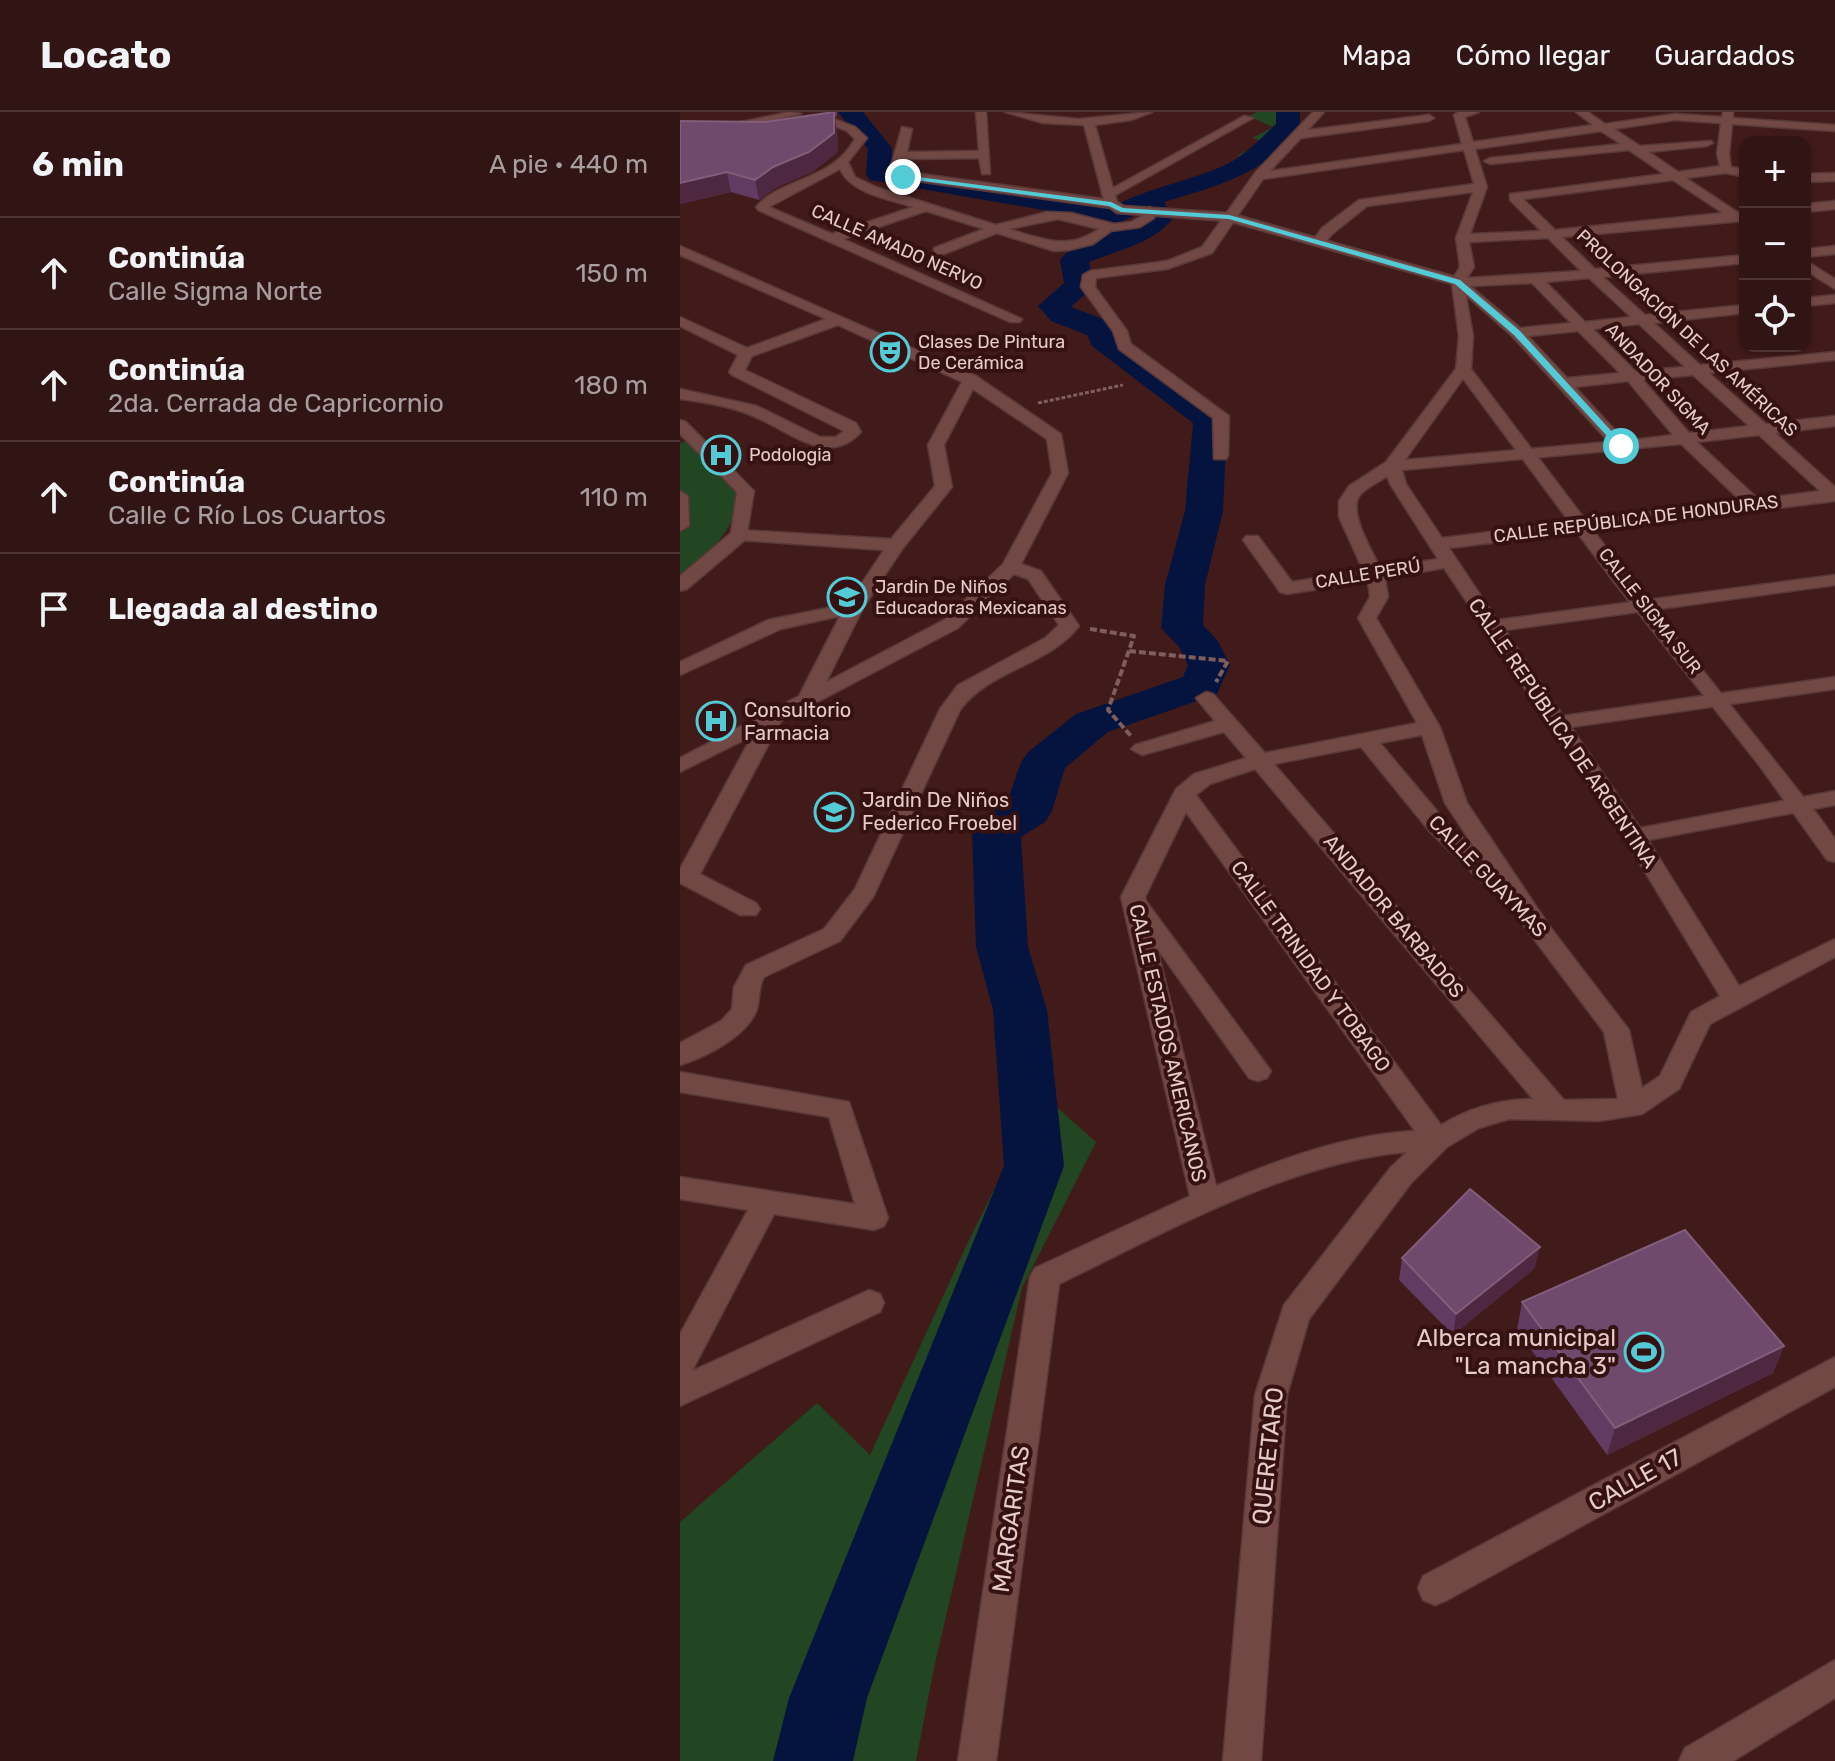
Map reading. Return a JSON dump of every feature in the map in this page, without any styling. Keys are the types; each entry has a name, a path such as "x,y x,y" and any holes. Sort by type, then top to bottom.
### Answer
{"street":[{"path":"981,112 983,154 990,189"},
{"path":"1010,112 1088,121 1139,113"},
{"path":"1220,456 1221,416 1124,346 1120,331 1088,287 1090,275 1197,257 1207,250 1259,176 1319,112"},
{"path":"1474,112 1459,115 1481,187 1462,238 1467,267 1458,282 1466,336 1463,369 1392,466 1355,490 1348,501 1348,517 1379,585 1379,597 1367,618 1430,727 1456,803 1539,926"},
{"path":"1581,112 1739,216"},
{"path":"1834,112 1835,119"},
{"path":"754,134 716,130 796,114"},
{"path":"1259,176 1608,128 1675,115 1835,128"},
{"path":"1675,115 1723,154"},
{"path":"1726,169 1723,154 1728,117"},
{"path":"820,118 851,129 861,138 857,150 843,163 850,179 922,208 997,231 1054,247 1075,247 1089,242 1106,229 1140,223 1148,218 1150,211"},
{"path":"1113,203 1248,118"},
{"path":"1298,135 1429,118"},
{"path":"1088,121 1113,203"},
{"path":"906,129 892,174 1113,203 1150,211 1229,217 1458,282 1535,279 1739,260"},
{"path":"1490,161 1707,143"},
{"path":"900,156 983,154"},
{"name":"CALLE AMADO NERVO","path":"843,163 768,201 762,207 1015,319"},
{"path":"1676,177 1726,169 1739,172"},
{"name":"PROLONGACIÓN DE LAS AMÉRICAS","path":"1676,177 1514,197 1591,273 1834,495"},
{"path":"1811,178 1835,177"},
{"path":"1317,243 1327,231 1363,203 1481,187"},
{"path":"1811,207 1835,205"},
{"path":"833,238 922,208"},
{"path":"939,251 1040,216 1063,215 1106,229"},
{"path":"1462,238 1552,234 1739,218"},
{"path":"1811,252 1835,250"},
{"path":"680,766 951,624 1011,567 1060,473 1055,437 1018,408 971,379 682,254"},
{"path":"1811,268 1835,285"},
{"name":"ANDADOR SIGMA","path":"1535,279 1633,378 1685,439 1754,504"},
{"path":"1458,282 1517,333 1621,446"},
{"path":"1811,301 1835,299"},
{"path":"1517,333 1739,310"},
{"path":"680,321 746,353"},
{"path":"680,394 761,413 804,439 834,441 853,432 850,426 737,372 746,353 835,321"},
{"path":"1565,383 1835,356"},
{"name":"CALLE SIGMA SUR","path":"1463,369 1801,805 1835,855"},
{"path":"807,699 854,608 896,545 944,487 936,445 971,379"},
{"path":"1392,466 1621,446 1835,421"},
{"path":"680,425 687,440 746,491 740,535 680,585"},
{"name":"CALLE REPÚBLICA DE ARGENTINA","path":"1392,466 1398,484 1634,836 1735,1000"},
{"name":"CALLE REPÚBLICA DE HONDURAS","path":"1437,544 1834,495"},
{"path":"680,496 680,526"},
{"path":"740,535 896,545"},
{"name":"CALLE PERÚ","path":"1252,540 1287,588 1450,562"},
{"path":"680,1055 730,1028 744,1011 746,987 755,971 832,935 865,892 950,709 965,689 1052,642 1069,626 1035,575 1011,567"},
{"path":"1492,626 1835,580"},
{"path":"680,669 775,624 854,608"},
{"path":"1557,723 1835,683"},
{"name":"ANDADOR BARBADOS","path":"1206,698 1335,845 1557,1110"},
{"path":"748,909 683,879 773,717"},
{"path":"1142,749 1228,724"},
{"path":"1184,794 1202,779 1259,761 1430,727"},
{"name":"CALLE GUAYMAS","path":"1365,739 1439,828 1539,926 1616,1030 1633,1107"},
{"name":"CALLE ESTADOS AMERICANOS","path":"1184,794 1133,897 1205,1200"},
{"name":"CALLE TRINIDAD Y TOBAGO","path":"1184,794 1437,1140"},
{"path":"1634,836 1835,798"},
{"path":"1133,897 1258,1071"},
{"path":"1633,1107 1670,1082 1700,1018 1835,947"},
{"path":"680,1082 840,1109 874,1218 680,1188"},
{"name":"QUERETARO","path":"1242,1761 1271,1395 1295,1314 1401,1175 1437,1140 1470,1120 1509,1109 1633,1107"},
{"path":"1205,1200 1307,1163 1379,1145 1437,1140"},
{"name":"MARGARITAS","path":"977,1761 1045,1277 1205,1200"},
{"path":"680,1364 767,1201"},
{"path":"680,1392 869,1303"},
{"name":"CALLE 17","path":"1435,1588 1835,1371"},
{"path":"1698,1761 1835,1678"}],"path":[{"path":"1018,408 1123,385"},
{"path":"1069,626 1134,636 1108,710 1117,720"},
{"path":"1129,651 1228,661 1206,698"}],"green space":[{"path":"1257,112 1296,112 1294,116 1302,126 1265,167 1234,164 1240,159 1238,155 1266,142 1252,138 1273,127 1248,116"},
{"path":"692,439 742,489 736,514 729,526 686,579 680,581 680,443"},
{"path":"1042,1094 1096,1142 1022,1288 934,1668 916,1761 680,1761 680,1522 817,1403 870,1455 968,1242"}],"building":[{"path":"834,112 834,133 809,152 773,167 755,180 727,172 680,183 680,121 765,122"},
{"path":"1470,1189 1540,1247 1456,1314 1402,1258"},
{"name":"Alberca municipal \"La mancha 3\"","path":"1685,1230 1784,1346 1615,1428 1522,1302"}],"waterway":[{"path":"850,112 880,148 879,175 1118,215 1149,198"},
{"path":"1149,198 1233,172 1261,152 1288,126 1288,112"},
{"path":"813,1761 828,1698 1034,1166 1020,1010 1002,947 996,831 1028,811 1044,762 1092,723 1202,685 1209,665 1197,641 1182,628 1185,585 1204,511 1210,423 1202,412 1103,339 1103,330 1062,315 1053,306 1079,286 1074,260 1078,256 1138,233 1159,218 1149,198"}],"place":[{"name":"Clases De Pintura De Cerámica","path":"890,352"},
{"name":"Podologia","path":"721,455"},
{"name":"Jardin De Niños Educadoras Mexicanas","path":"847,597"},
{"name":"Consultorio Farmacia","path":"716,721"},
{"name":"Jardin De Niños Federico Froebel","path":"834,812"},
{"name":"Alberca municipal \"La mancha 3\"","path":"1644,1352"}],"route":[{"path":"903,177 1111,204 1121,210 1229,217 1458,282 1517,333 1621,446"}]}
